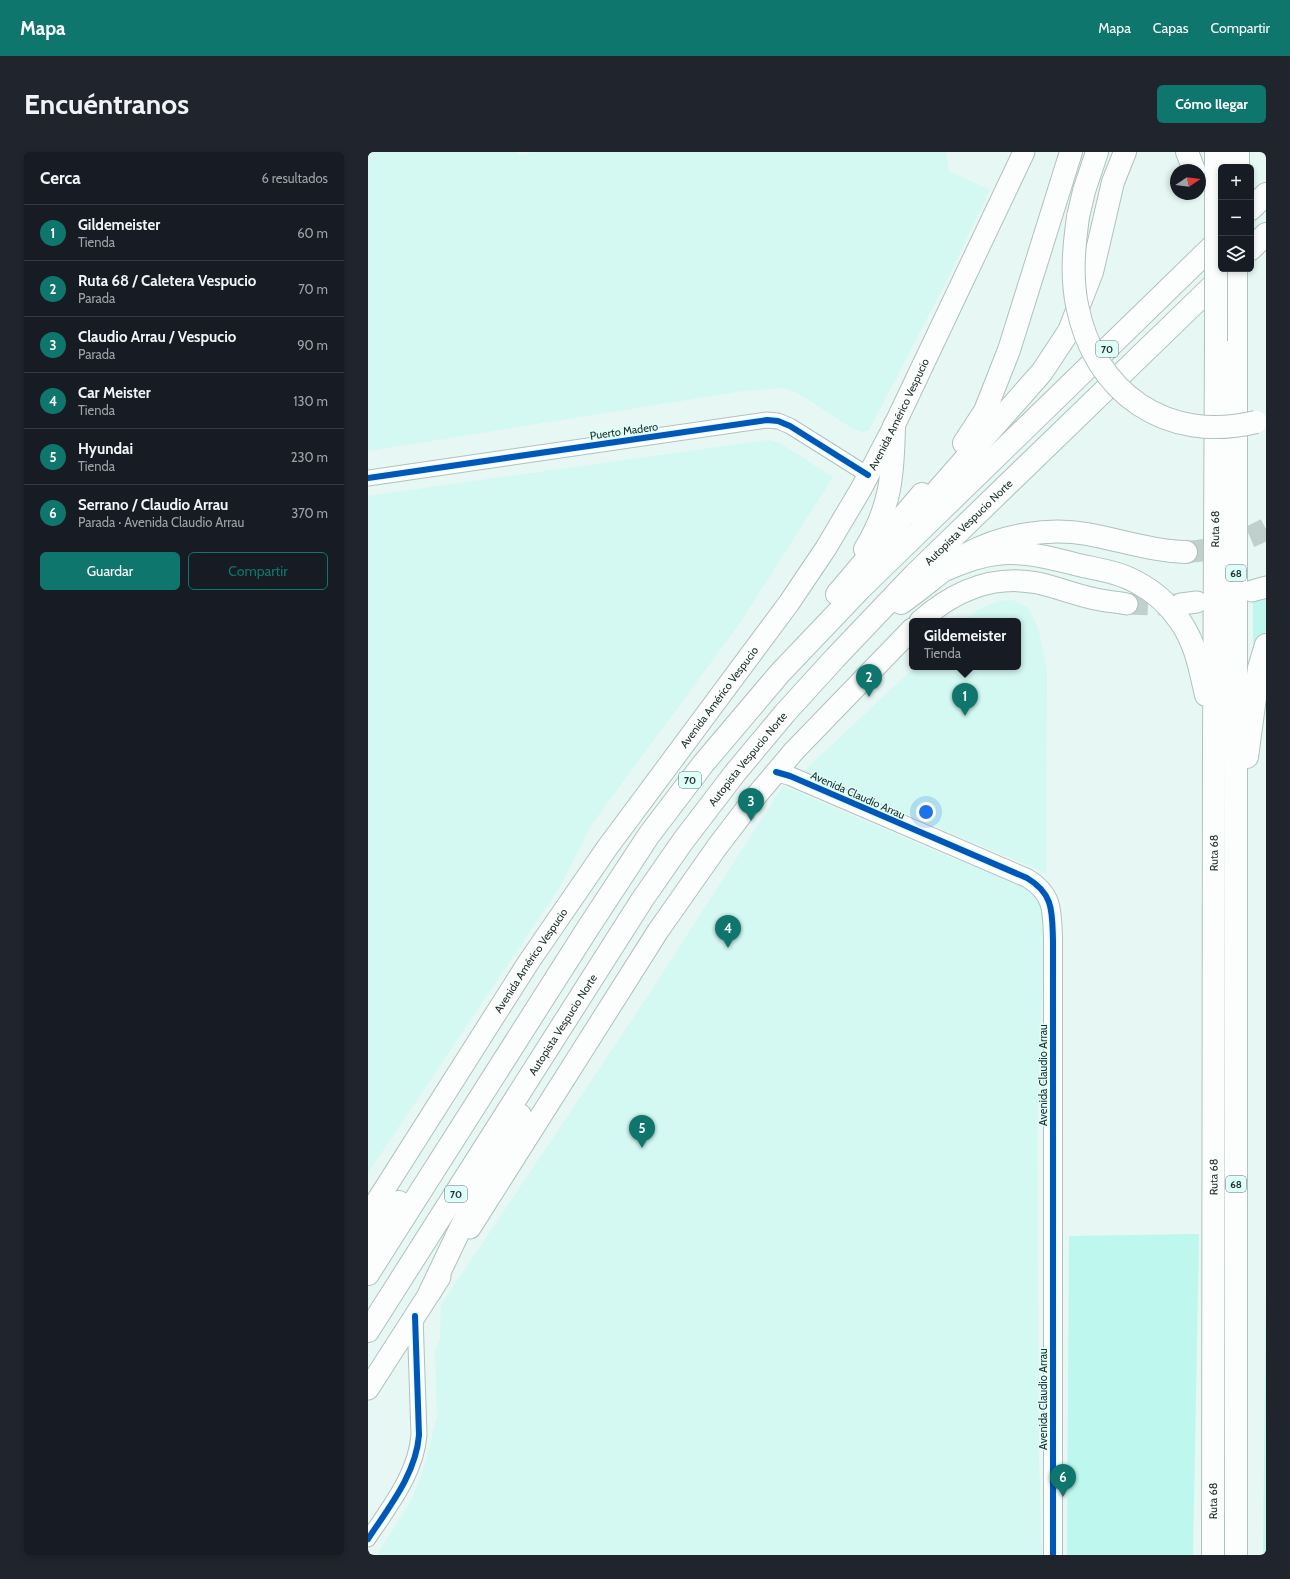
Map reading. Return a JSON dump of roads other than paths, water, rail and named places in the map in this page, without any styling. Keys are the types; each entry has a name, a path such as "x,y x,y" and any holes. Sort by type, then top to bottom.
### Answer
{"highway":[{"path":"841,588 955,455 974,430 985,411 1016,328 1071,152"},
{"path":"1097,152 1084,191 1078,217 1073,268 1076,304 1087,341 1100,366 1124,392 1140,405 1152,412 1177,422 1190,425 1224,427 1261,420"},
{"path":"820,623 905,531 938,490 1042,372 1061,345 1073,322 1092,272 1113,182 1125,152"},
{"path":"1187,152 1192,164"},
{"name":"Ruta 68","path":"1216,152 1207,198 1218,241"},
{"path":"1238,152 1238,164"},
{"path":"1254,206 1266,194"},
{"path":"1254,246 1266,234"},
{"name":"70","path":"368,1274 588,928 654,829 684,788 728,733 780,673 861,588 1218,246"},
{"name":"Ruta 68","path":"1213,1555 1214,739 1216,627 1216,341 1218,272"},
{"name":"Autopista Vespucio Norte","path":"368,1331 642,900 699,819 785,713 914,574 1227,272"},
{"name":"Ruta 68","path":"1236,272 1236,1555"},
{"path":"807,644 869,542 882,516 889,494 892,474 894,426"},
{"path":"859,633 905,601 967,554 982,547 1016,536 1047,532 1085,533 1158,549 1186,552"},
{"path":"947,569 974,558 996,554 1017,553 1044,557 1117,574 1145,587 1159,597 1187,631 1199,661 1214,739"},
{"path":"1236,839 1259,668 1266,645"},
{"path":"1236,839 1258,743 1266,720"},
{"path":"430,1292 465,1219 524,1107 543,1056"},
{"path":"368,1242 484,1092"}],"main road":[{"name":"Avenida Américo Vespucio","path":"368,1215 528,963 607,848 729,682 790,603 826,548 845,517 894,426 1024,152"},
{"path":"924,618 956,595 987,584 1001,581 1040,583 1096,599 1128,604"},
{"path":"368,1389 658,931 717,848 776,772 810,734 909,632"}],"street":[{"name":"Puerto Madero","path":"368,478 767,420 790,426 868,475"},
{"name":"Avenida Claudio Arrau","path":"776,772 790,776 1027,878 1036,884 1046,894 1050,902 1053,940 1053,1555"},
{"path":"368,1539 407,1477 417,1453 419,1435 415,1316"}],"tunnel":[{"path":"1186,552 1207,550 1227,545 1266,529"},
{"path":"1127,604 1179,604"}],"place":[{"name":"Ruta 68 / Caletera Vespucio","path":"869,697"},
{"name":"Gildemeister","path":"965,716"},
{"name":"Claudio Arrau / Vespucio","path":"751,821"},
{"name":"Car Meister","path":"728,948"},
{"name":"Hyundai","path":"642,1148"},
{"name":"Serrano / Claudio Arrau","path":"1063,1497"}]}
